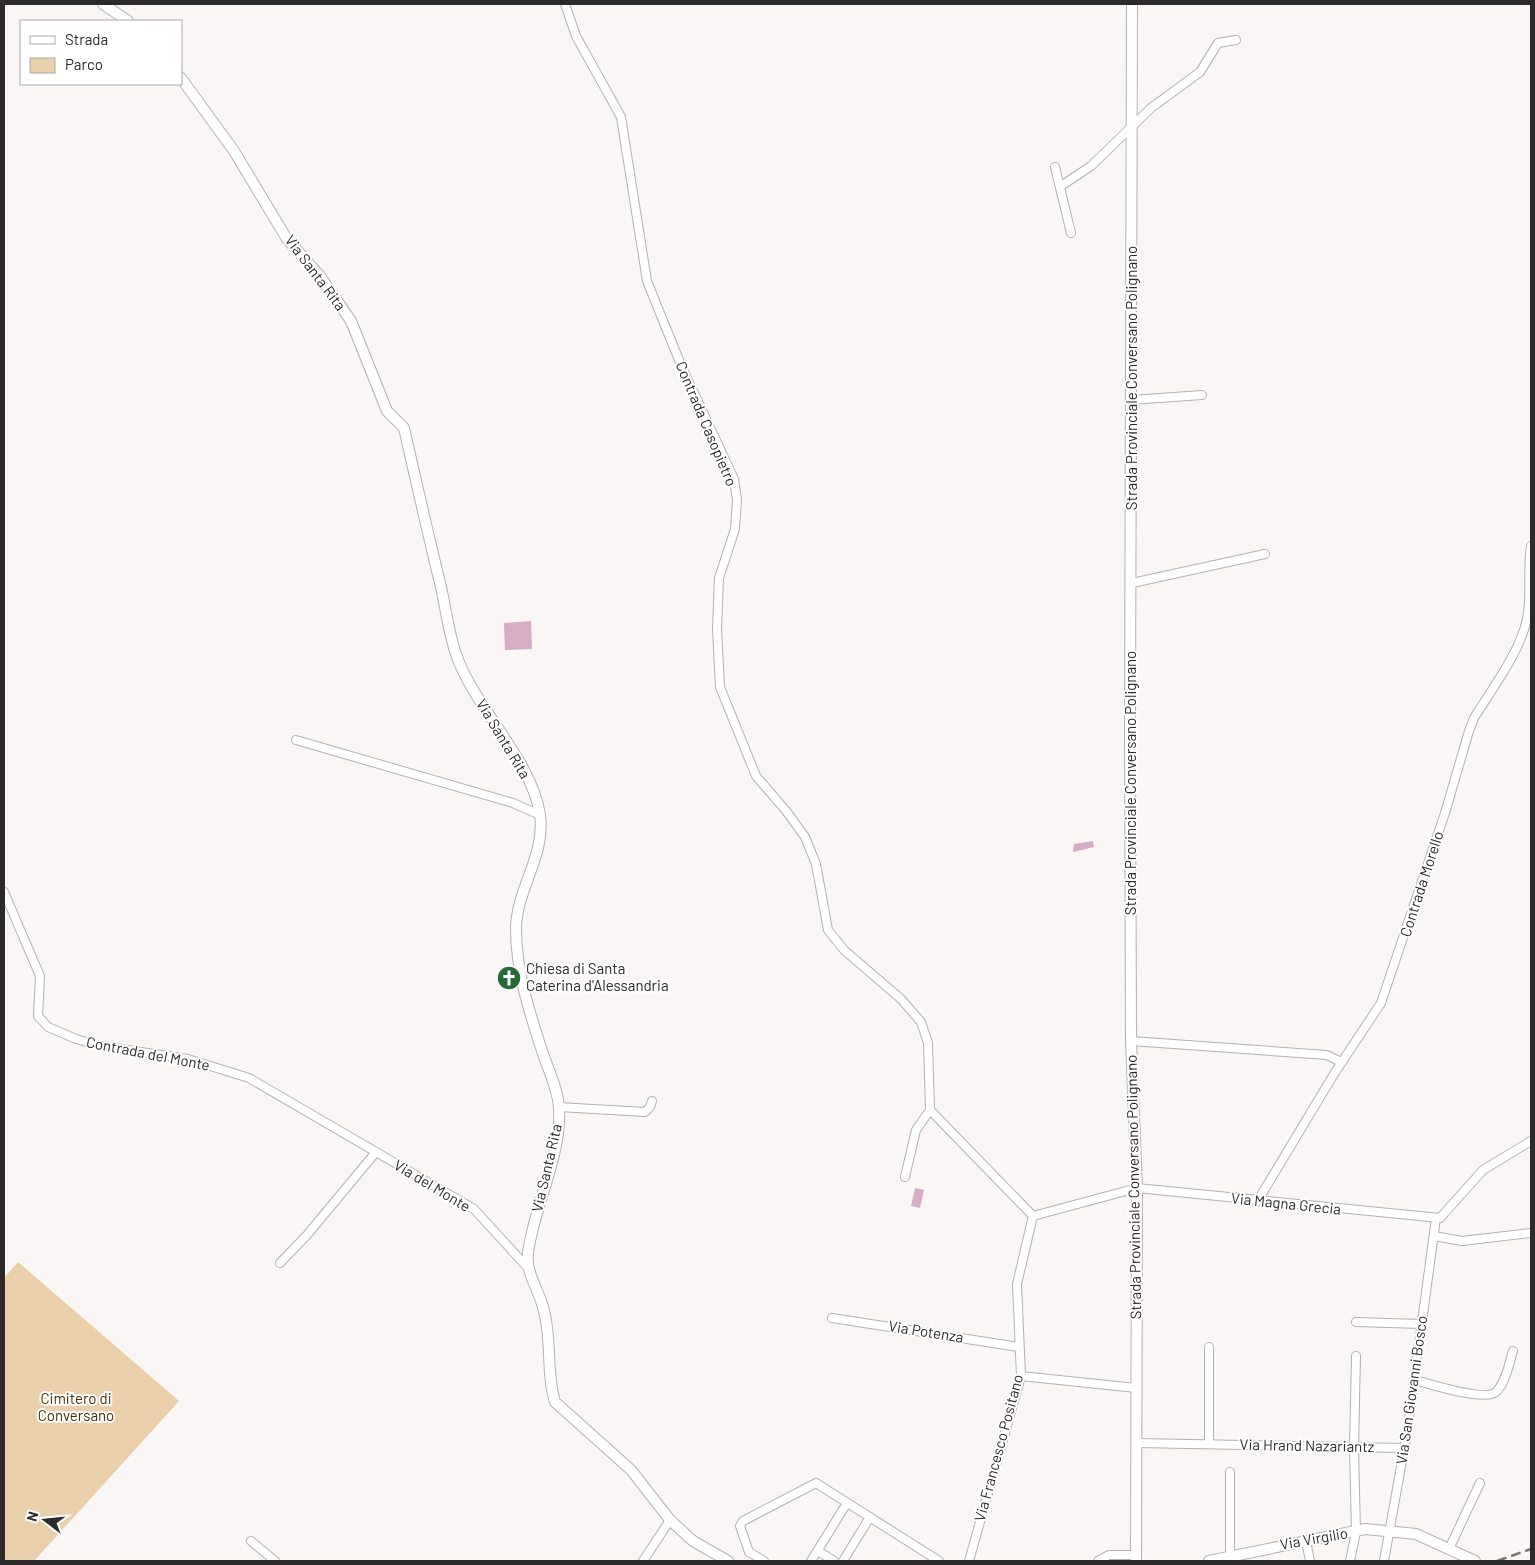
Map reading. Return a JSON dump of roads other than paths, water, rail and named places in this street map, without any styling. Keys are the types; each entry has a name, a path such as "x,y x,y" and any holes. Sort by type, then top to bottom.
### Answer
{"street":[{"path":"103,4 127,20"},
{"name":"Contrada Casopietro","path":"565,4 576,36 621,117 647,281 680,365 734,479 737,500 735,528 719,578 717,629 720,687 735,730 756,776 787,812 805,837 816,864 828,930 844,950 900,1000 921,1022 928,1043 930,1110"},
{"name":"Strada Provinciale Conversano Polignano","path":"1132,4 1132,1041 1137,1188 1136,1558"},
{"path":"1060,186 1091,166 1172,91 1200,72 1218,43 1236,40"},
{"name":"Via Santa Rita","path":"182,79 234,151 287,238 320,276 351,321 387,411 404,428 456,656 476,696 522,767 540,814 540,841 517,911 518,953 522,978 559,1108 556,1143 535,1219 526,1267"},
{"path":"1055,167 1071,232"},
{"path":"1131,400 1202,395"},
{"name":"Contrada Morello","path":"1257,1202 1342,1062 1381,1003 1445,813 1469,731 1474,718 1520,640 1527,619 1531,546"},
{"path":"1132,583 1266,554"},
{"path":"296,740 513,803 540,814"},
{"name":"Contrada del Monte","path":"4,892 40,976 38,1016 48,1027 89,1043 188,1059 241,1076 376,1152"},
{"path":"1132,1041 1327,1055 1342,1062"},
{"path":"559,1108 645,1112 650,1107 652,1101"},
{"path":"905,1178 916,1130 930,1110 1033,1216 1137,1188"},
{"path":"1436,1218 1440,1218 1447,1212 1474,1178 1483,1170 1531,1142"},
{"path":"280,1263 308,1235 376,1152"},
{"name":"Via del Monte","path":"376,1152 474,1210 526,1267"},
{"name":"Via Magna Grecia","path":"1137,1188 1257,1202 1436,1218"},
{"name":"Via Francesco Positano","path":"969,1561 1021,1376 1017,1284 1033,1216"},
{"name":"Via San Giovanni Bosco","path":"1384,1561 1391,1532 1404,1448 1436,1218"},
{"path":"1434,1236 1462,1241 1531,1233"},
{"path":"526,1267 538,1290 544,1310 550,1342 552,1392 555,1402 631,1470 670,1520 693,1541 728,1561"},
{"name":"Via Potenza","path":"832,1318 1020,1347"},
{"path":"1356,1322 1421,1324"},
{"path":"1209,1347 1209,1443"},
{"path":"1414,1380 1474,1395 1496,1394 1501,1386 1513,1351"},
{"path":"1350,1561 1356,1532 1354,1447 1356,1356"},
{"path":"1021,1376 1136,1388"},
{"name":"Via Hrand Nazariantz","path":"1136,1443 1404,1448"},
{"path":"1230,1472 1230,1556"},
{"path":"764,1561 749,1552 740,1526 743,1521 816,1483 939,1561"},
{"path":"1449,1549 1480,1483"},
{"path":"811,1561 847,1503"},
{"path":"843,1561 870,1517"},
{"path":"642,1561 670,1520"},
{"name":"Via Virgilio","path":"1209,1561 1365,1529 1416,1534 1475,1561"},
{"path":"251,1541 275,1561"},
{"path":"1306,1541 1310,1561"},
{"path":"818,1550 834,1561"},
{"path":"1098,1561 1109,1555 1136,1558"}],"railway":[{"path":"1497,1561 1531,1549"}],"place":[{"name":"Chiesa di Santa Caterina d'Alessandria","path":"509,978"}],"park label":[{"name":"Cimitero di Conversano","path":"76,1408"}]}
